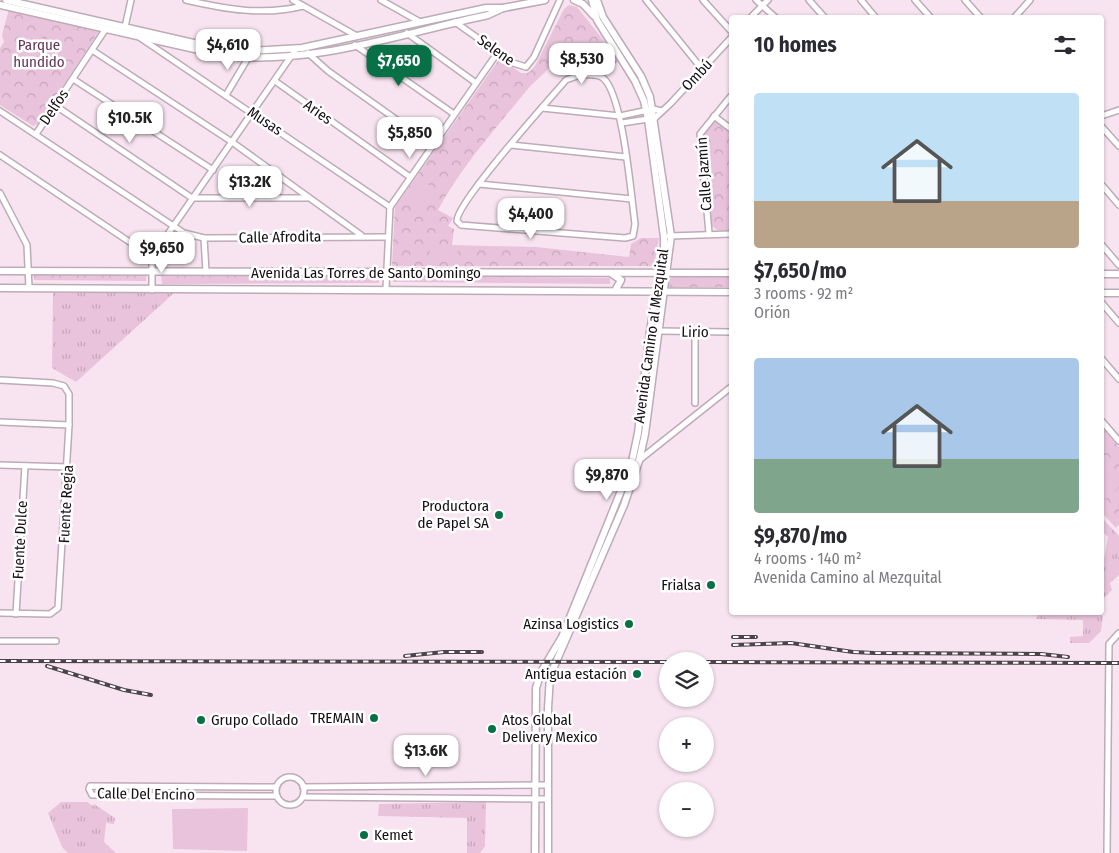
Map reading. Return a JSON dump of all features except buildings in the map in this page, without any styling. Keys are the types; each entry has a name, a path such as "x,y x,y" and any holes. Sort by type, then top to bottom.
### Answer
{"street":[{"path":"6,0 230,51 299,49 486,8 502,8 545,0"},
{"path":"125,27 131,0"},
{"path":"186,0 237,11 283,10 303,6"},
{"path":"293,0 356,35"},
{"path":"381,0 420,22"},
{"name":"Selene","path":"455,22 520,66 528,66 560,0"},
{"path":"574,0 583,4 597,20"},
{"path":"593,0 600,10"},
{"name":"Avenida Camino al Mezquital","path":"593,0 597,20 650,109"},
{"name":"Avenida Camino al Mezquital","path":"548,853 548,708 550,676 624,505 635,462 664,291 663,273 667,236 650,109 640,76 600,10 597,0"},
{"path":"646,0 702,69"},
{"path":"703,0 729,29"},
{"path":"756,0 772,15"},
{"path":"753,15 768,0"},
{"path":"809,0 822,15"},
{"path":"861,0 874,15"},
{"path":"915,0 928,15"},
{"path":"965,0 978,15"},
{"path":"1017,0 1023,6"},
{"path":"1016,15 1030,0"},
{"path":"0,5 221,55 248,58 293,56 355,45 488,14 502,8"},
{"name":"Delfos","path":"36,134 105,30"},
{"path":"407,33 476,83"},
{"name":"Musas","path":"139,37 390,208"},
{"name":"Ombú","path":"652,118 729,40"},
{"path":"355,45 454,114"},
{"path":"299,49 432,145"},
{"path":"152,290 152,258 192,198 299,49"},
{"path":"92,50 232,142 361,235"},
{"path":"386,288 387,237 390,208 498,52"},
{"path":"226,95 248,58"},
{"path":"580,75 596,75 605,80 622,123 635,227 633,236 625,238 466,226 457,221 459,212 479,184 542,108 566,80 580,75"},
{"path":"74,79 213,170"},
{"name":"Aries","path":"275,82 410,177"},
{"name":"Calle Jazmín","path":"709,233 700,134 729,98"},
{"path":"56,106 192,198 308,198"},
{"path":"542,108 620,116 650,109 662,110"},
{"path":"1104,115 1119,110"},
{"name":"Calle Afrodita","path":"0,111 184,233 204,238 361,235 387,237"},
{"path":"714,116 729,127"},
{"path":"622,123 652,118"},
{"path":"1104,129 1119,146"},
{"path":"511,145 626,157"},
{"path":"0,155 152,258"},
{"path":"479,184 632,199"},
{"path":"1104,188 1119,205"},
{"path":"0,192 28,245 29,288"},
{"path":"667,236 709,233 729,234"},
{"path":"204,238 206,272"},
{"path":"1104,248 1119,266"},
{"name":"Avenida Las Torres de Santo Domingo","path":"0,271 152,273 729,273"},
{"path":"611,273 621,280 615,291"},
{"name":"Avenida Camino al Mezquital","path":"535,853 536,688 544,667 562,637 635,462 656,291 663,273"},
{"path":"1104,274 1119,274"},
{"name":"Avenida Las Torres de Santo Domingo","path":"0,288 152,290 386,288 729,292"},
{"path":"1104,293 1119,293"},
{"path":"1104,306 1119,323"},
{"name":"Lirio","path":"658,331 729,332"},
{"path":"695,332 695,403"},
{"path":"1104,362 1119,379"},
{"name":"Fuente Regia","path":"0,380 53,383 64,386 68,390 70,425 60,600 56,610 50,614 16,614"},
{"path":"635,462 729,389"},
{"path":"0,422 70,425"},
{"path":"1104,424 1119,441"},
{"path":"0,465 68,467"},
{"name":"Fuente Dulce","path":"16,614 24,466"},
{"path":"0,614 16,614"},
{"path":"1107,853 1109,644 1119,633"},
{"path":"0,641 56,641"},
{"path":"535,708 548,708"},
{"path":"303,787 303,797 297,804 289,805 281,802 276,796 276,787 286,778 293,778 303,787 548,785"},
{"name":"Calle Del Encino","path":"276,787 90,786 89,789 92,795 276,796"},
{"path":"363,787 363,798"},
{"path":"303,797 548,799"}],"green space":[{"path":"569,5 577,7 620,61 602,71 575,69 559,53 553,64 527,90 480,148 457,178 438,210 453,218 448,226 454,229 452,245 536,247 629,257 631,244 641,238 659,238 654,266 392,266 395,207 500,58 521,73 528,73 535,66 564,9"},
{"name":"Parque hundido","path":"9,9 99,31 38,124 33,126 0,105 0,48 4,42 2,35"},
{"path":"39,36 61,50 54,61 32,46"},
{"path":"713,119 729,130 729,231 717,230 712,226 702,136"},
{"path":"423,181 434,188 420,207 410,201"},
{"path":"430,248 458,248 457,262 430,262"},
{"path":"34,274 146,275 146,281 34,280"},
{"path":"161,274 379,276 379,283 162,284"},
{"path":"671,274 729,276 729,287 669,287"},
{"path":"392,276 610,278 610,284 393,282"},
{"path":"53,293 174,293 76,382 52,368"},
{"path":"1104,430 1119,447 1119,524 1116,528 1104,515"},
{"path":"1104,471 1119,487 1104,500"},
{"path":"1104,520 1119,536 1119,575 1110,583 1112,590 1104,598 1104,559 1108,537 1104,533"},
{"path":"1038,615 1103,616 1101,631 1089,643 1070,643 1070,637 1083,636 1083,620 1036,619"},
{"path":"61,802 87,802 93,806 94,804 115,818 114,824 106,823 104,842 116,853 68,853 62,847 48,813"},
{"path":"486,802 485,846 480,853 467,853 467,818 378,816 379,804"},
{"path":"248,808 247,851 173,849 172,809"}],"railway":[{"path":"733,637 756,637"},
{"path":"733,645 791,643 853,652 1041,654 1068,657"},
{"path":"405,656 444,652 482,652"},
{"path":"0,661 659,662"},
{"path":"714,662 1119,663"},
{"path":"47,666 124,690 151,695"}],"place":[{"name":"Productora de Papel SA","path":"499,515"},
{"name":"Frialsa","path":"711,585"},
{"name":"Azinsa Logistics","path":"629,624"},
{"name":"Antigua estación","path":"637,674"},
{"name":"TREMAIN","path":"374,718"},
{"name":"Grupo Collado","path":"201,720"},
{"name":"Atos Global Delivery Mexico","path":"492,729"},
{"name":"Kemet","path":"364,835"}]}
